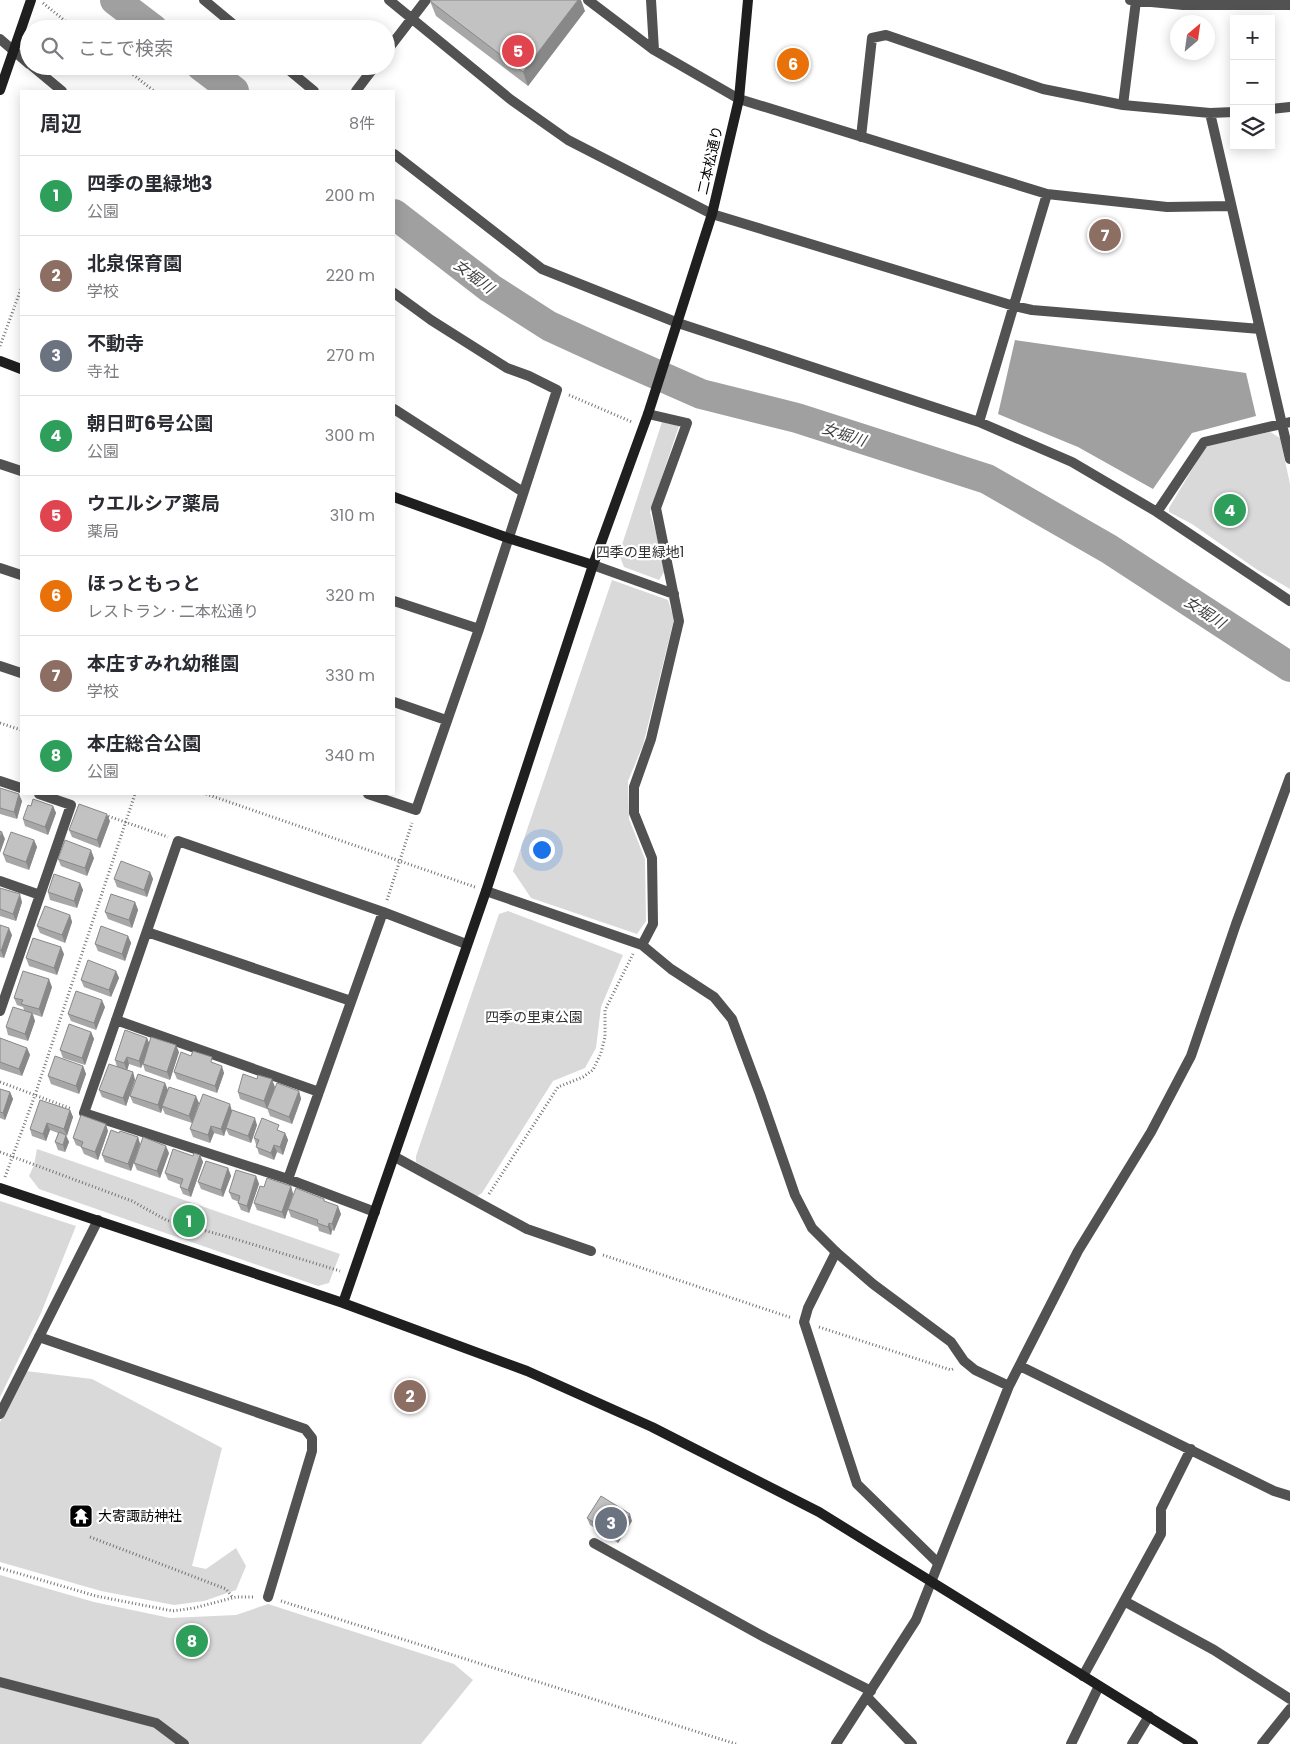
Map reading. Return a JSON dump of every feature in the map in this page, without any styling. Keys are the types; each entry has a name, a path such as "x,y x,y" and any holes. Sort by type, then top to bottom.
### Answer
{"street":[{"path":"24,20 31,0"},
{"path":"204,0 228,20"},
{"path":"390,0 510,98 568,140 712,214 1032,310 1260,329"},
{"path":"395,40 426,0"},
{"path":"588,0 654,50 738,99 1047,194 1167,207 1232,206"},
{"path":"651,0 654,50"},
{"name":"二本松通り","path":"343,1303 395,1157 466,944 486,891 593,566 649,411 712,214 738,99 748,0"},
{"path":"1123,104 1133,0 1183,5 1290,5"},
{"path":"0,90 20,33"},
{"path":"861,137 872,38 886,35 1043,88 1123,104 1210,113 1230,112"},
{"path":"0,40 20,56"},
{"path":"43,75 61,90"},
{"path":"295,75 313,90"},
{"path":"357,90 368,75"},
{"path":"1275,108 1290,106"},
{"path":"1210,113 1260,329 1286,423 1290,459"},
{"path":"395,155 542,269 678,323 979,422 1072,462 1158,512 1290,601"},
{"path":"979,422 1047,194"},
{"path":"371,795 416,810 479,629 557,390 529,376 507,368 431,320 395,294"},
{"path":"0,361 20,369"},
{"path":"395,410 523,492"},
{"path":"642,945 653,924 652,858 634,813 634,787 651,739 678,621 656,508 687,423 649,411"},
{"path":"1158,512 1204,442 1286,423"},
{"path":"0,464 20,471"},
{"path":"395,497 674,594"},
{"path":"0,568 20,575"},
{"path":"395,601 479,629"},
{"path":"0,666 20,673"},
{"path":"395,702 446,720"},
{"path":"836,1744 916,1620 1009,1386 1078,1251 1151,1132 1190,1056 1290,778"},
{"path":"0,781 20,788"},
{"path":"0,1011 5,981 40,895 71,805 41,795"},
{"path":"375,1212 288,1179 84,1113 178,841 383,912 466,944"},
{"path":"0,882 40,895"},
{"path":"486,891 642,945 671,969 714,997 732,1018 795,1195 812,1228 873,1284 951,1342 964,1361 975,1370 1009,1386"},
{"path":"288,1179 383,912"},
{"path":"147,932 351,1001"},
{"path":"116,1020 319,1092"},
{"path":"395,1157 527,1230 591,1251"},
{"path":"0,1189 343,1303 526,1371 652,1426 819,1512 1193,1744"},
{"path":"0,1414 98,1220"},
{"path":"836,1252 808,1308 804,1322 856,1484 938,1563"},
{"path":"39,1337 305,1429 312,1438 312,1451 268,1597"},
{"path":"1020,1366 1274,1490 1290,1496"},
{"path":"1083,1676 1161,1534 1161,1509 1191,1449"},
{"path":"594,1543 869,1694 912,1744"},
{"path":"1124,1601 1214,1650 1290,1699"},
{"path":"0,1682 156,1723 184,1744"},
{"path":"1071,1744 1099,1686"},
{"path":"1262,1744 1290,1709"},
{"path":"1132,1744 1149,1716"}],"path":[{"path":"38,0 64,20"},
{"path":"134,75 153,90"},
{"path":"0,346 20,292"},
{"path":"557,390 643,427"},
{"path":"0,723 20,730"},
{"path":"0,1189 35,1095 134,795"},
{"path":"209,795 486,891"},
{"path":"383,912 416,810"},
{"path":"98,813 125,820 178,841"},
{"path":"482,1204 558,1087 593,1070 601,1053 605,1037 605,1010 631,956 642,945"},
{"path":"0,1082 84,1113"},
{"path":"0,1152 132,1201 166,1220 353,1275"},
{"path":"591,1251 951,1370 964,1361"},
{"path":"90,1537 226,1589 233,1598"},
{"path":"0,1568 96,1596 173,1610 194,1608 233,1598 268,1597 736,1744"}],"green space":[{"name":"四季の里緑地1","path":"662,422 679,426 650,512 666,569 659,580 624,567 619,554"},
{"path":"1270,432 1280,438 1290,484 1290,589 1256,569 1192,524 1169,512 1169,508 1206,446"},
{"path":"612,580 668,600 674,619 643,745 628,781 629,819 645,859 646,921 637,934 531,898 513,871"},
{"name":"四季の里東公園","path":"508,911 623,955 601,1007 596,1048 585,1068 553,1081 482,1193 476,1197 416,1162 416,1156 499,914"},
{"path":"37,1149 340,1254 329,1283 318,1286 39,1189 29,1176 34,1165"},
{"path":"0,1201 76,1226 41,1313 0,1397"},
{"path":"26,1371 92,1379 222,1448 192,1566 206,1569 236,1548 246,1566 236,1590 204,1601 174,1605 101,1591 0,1562 0,1422"},
{"path":"0,1575 94,1602 170,1618 236,1615 268,1604 454,1664 473,1680 421,1744 0,1744"}],"shaded area":[{"path":"1015,340 1246,373 1256,416 1192,433 1153,489 1078,447 998,414"}],"building":[{"path":"578,0 523,72 430,1"},
{"path":"0,788 19,794 14,812 0,808"},
{"path":"33,799 53,806 45,827 23,819 28,805 31,806"},
{"path":"79,804 107,814 97,840 69,830"},
{"path":"11,832 34,840 26,862 3,854"},
{"path":"65,840 91,850 85,868 58,859"},
{"path":"121,861 150,872 144,890 114,879"},
{"path":"54,874 80,883 74,901 48,892"},
{"path":"0,888 20,894 13,914 0,909"},
{"path":"111,894 135,902 129,920 105,912"},
{"path":"45,906 70,915 62,935 37,926"},
{"path":"0,925 9,928 1,951 0,950"},
{"path":"101,926 128,936 122,954 95,944"},
{"path":"33,938 61,947 54,968 26,958"},
{"path":"88,960 116,971 109,990 81,980"},
{"path":"23,971 49,979 39,1009 21,1004 23,1000 14,998"},
{"path":"76,991 102,1000 94,1023 68,1014"},
{"path":"13,1007 32,1013 25,1034 6,1027"},
{"path":"69,1024 91,1032 82,1058 60,1050"},
{"path":"125,1030 147,1038 139,1061 127,1057 124,1063 115,1060"},
{"path":"151,1037 176,1045 167,1072 143,1064"},
{"path":"0,1038 27,1048 19,1069 0,1062"},
{"path":"193,1051 212,1057 211,1062 222,1066 215,1086 174,1072 181,1052 191,1056"},
{"path":"55,1056 83,1066 76,1086 48,1076"},
{"path":"109,1064 133,1072 123,1098 99,1090"},
{"path":"138,1074 165,1083 158,1105 130,1096"},
{"path":"243,1074 257,1079 258,1075 272,1079 264,1101 238,1092"},
{"path":"277,1083 299,1091 289,1117 267,1108"},
{"path":"169,1087 196,1096 189,1116 162,1106"},
{"path":"0,1089 10,1092 3,1113 0,1112"},
{"path":"203,1094 230,1104 221,1129 211,1126 208,1135 190,1129"},
{"path":"40,1100 70,1110 64,1129 47,1123 43,1134 30,1129"},
{"path":"232,1110 255,1118 248,1136 226,1128"},
{"path":"81,1115 106,1124 95,1152 81,1147 83,1142 73,1138"},
{"path":"262,1118 279,1125 277,1130 285,1133 280,1147 274,1145 271,1153 256,1147 259,1140 254,1138"},
{"path":"111,1130 138,1137 128,1164 102,1155"},
{"path":"59,1132 66,1135 63,1145 55,1142"},
{"path":"143,1137 166,1146 157,1171 134,1163"},
{"path":"173,1149 193,1156 194,1153 200,1155 188,1190 180,1187 183,1179 165,1173"},
{"path":"206,1161 228,1168 221,1190 198,1182"},
{"path":"236,1170 256,1176 247,1206 238,1203 240,1196 229,1192"},
{"path":"267,1178 291,1186 282,1212 254,1203 260,1186 264,1187"},
{"path":"296,1188 338,1206 332,1224 329,1223 328,1227 317,1223 318,1220 288,1209"},
{"path":"601,1496 630,1514 616,1536 587,1518"}],"waterway":[{"name":"女堀川","path":"115,0 141,20"},
{"name":"女堀川","path":"213,75 233,90"},
{"name":"女堀川","path":"395,215 490,288 549,326 608,353 701,394 797,418 987,479 1109,549 1290,667"}],"place":[{"name":"ウエルシア薬局","path":"518,51"},
{"name":"ほっともっと","path":"793,64"},
{"name":"本庄すみれ幼稚園","path":"1105,235"},
{"name":"朝日町6号公園","path":"1230,510"},
{"name":"四季の里緑地3","path":"189,1221"},
{"name":"北泉保育園","path":"410,1396"},
{"name":"大寄諏訪神社","path":"81,1516"},
{"name":"不動寺","path":"611,1523"},
{"name":"本庄総合公園","path":"192,1641"}]}
